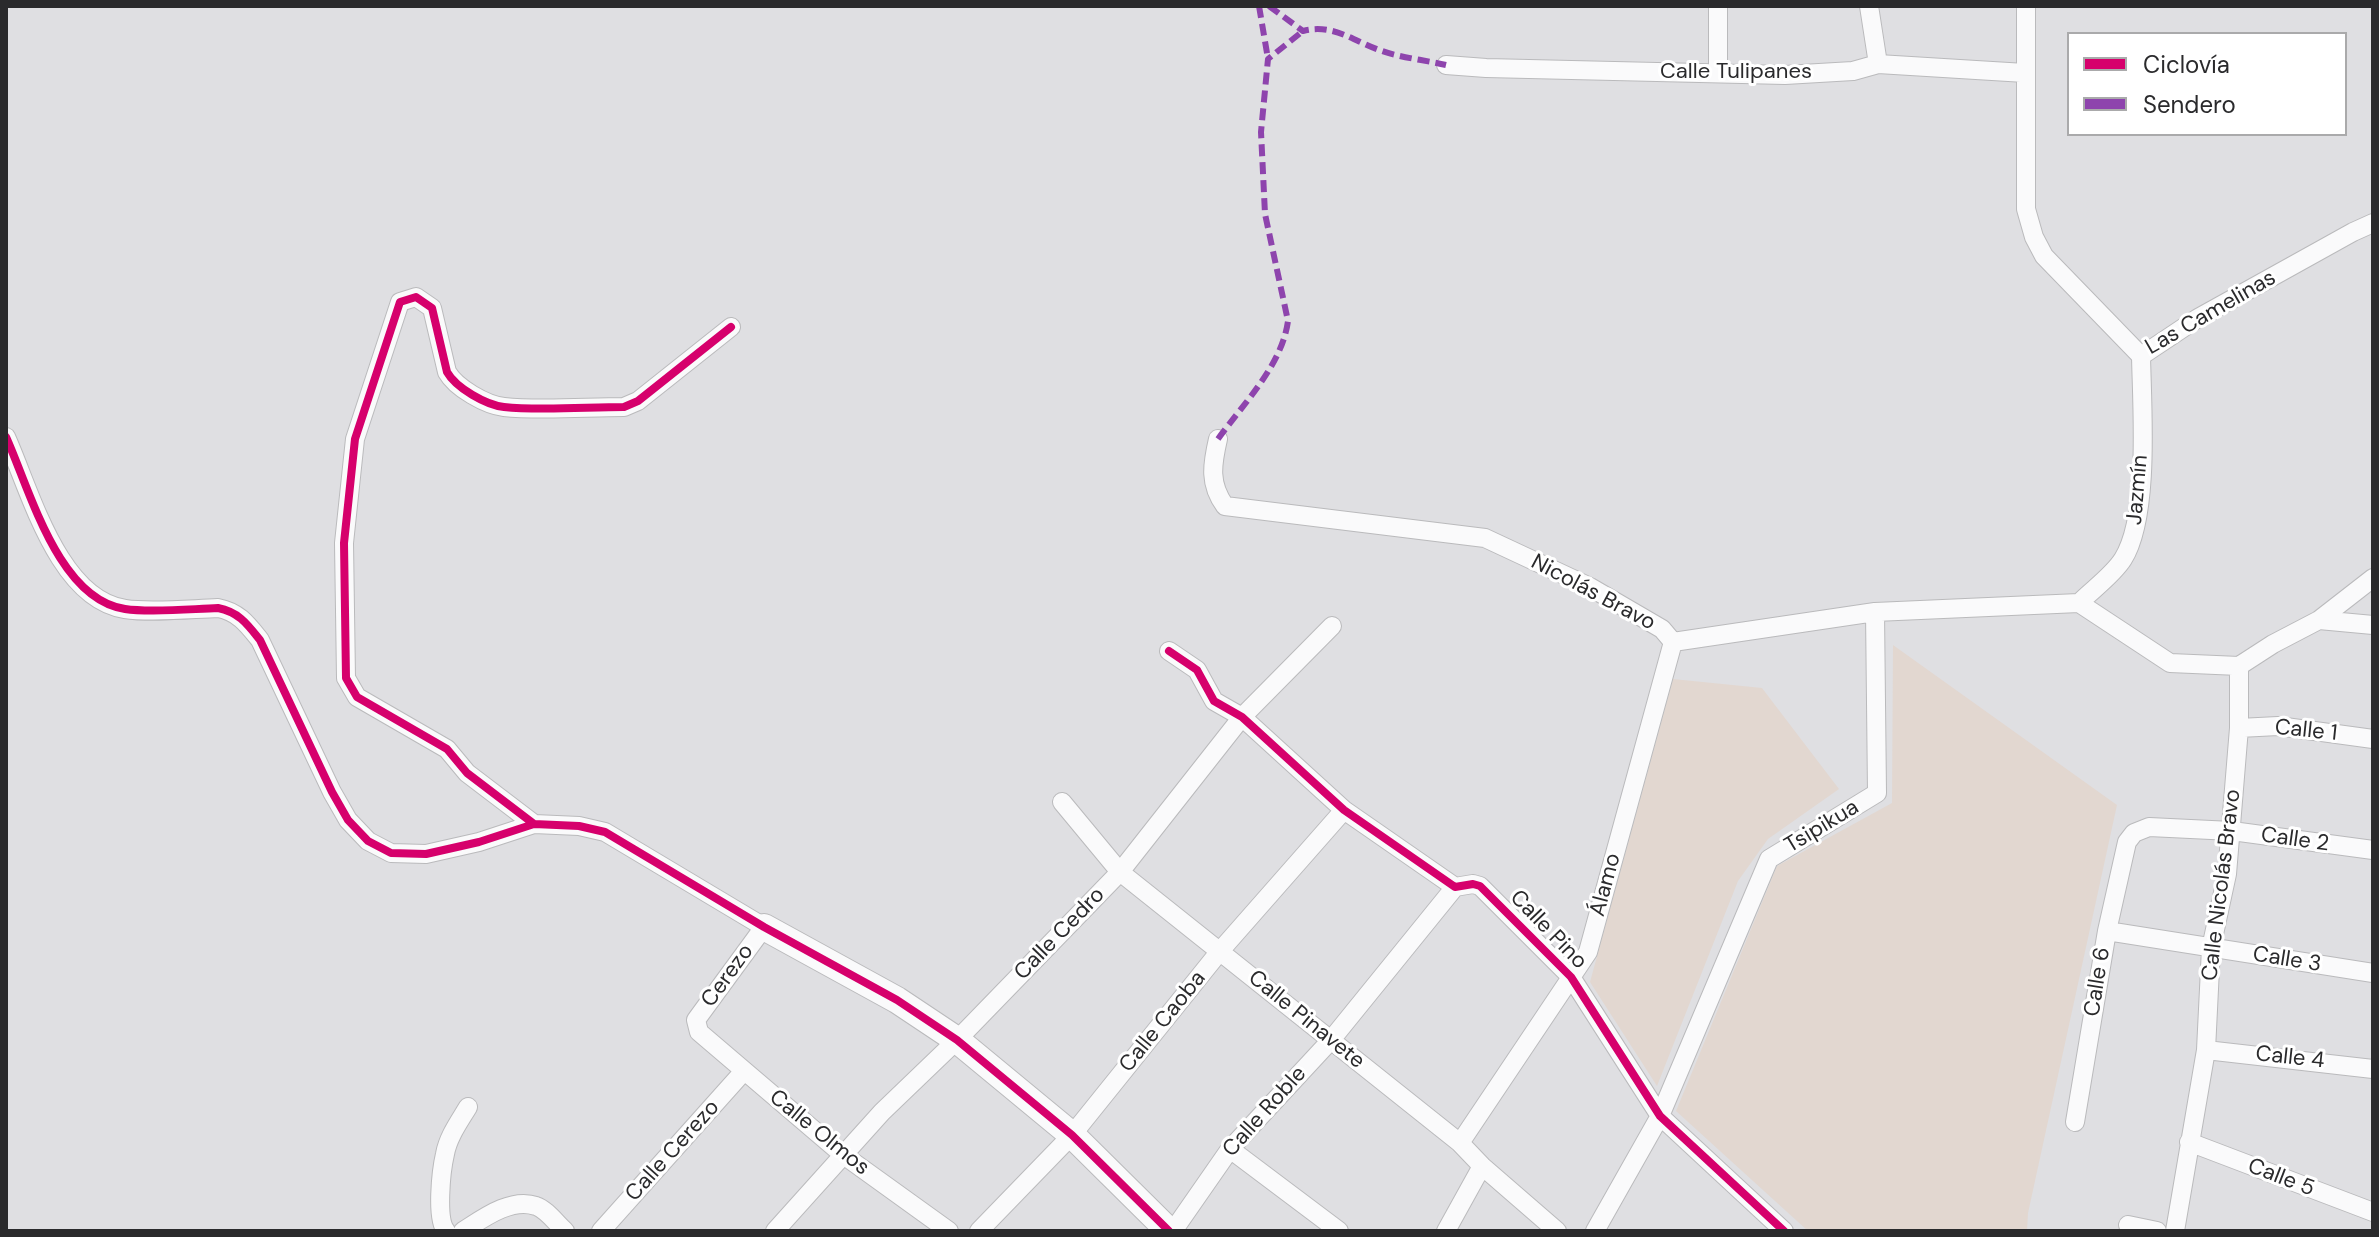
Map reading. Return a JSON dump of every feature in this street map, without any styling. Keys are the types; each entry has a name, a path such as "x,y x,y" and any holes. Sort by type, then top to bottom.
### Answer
{"street":[{"path":"1718,6 1718,73"},
{"path":"1869,6 1878,64"},
{"name":"Las Camelinas","path":"2026,6 2026,209 2034,237 2044,256 2141,356 2198,318 2373,223"},
{"name":"Calle Tulipanes","path":"1446,65 1798,74 1853,71 1878,64 2025,73"},
{"path":"534,824 467,773 447,749 357,697 346,678 344,543 355,439 400,302 416,297 432,308 447,372 452,381 458,388 501,407 624,407 638,401 731,327"},
{"name":"Jazmín","path":"2079,603 2122,562 2135,537 2142,469 2141,356"},
{"path":"6,437 45,531 73,579 93,595 124,609 218,608 230,610 243,619 260,640 332,792 348,820 368,841 391,853 426,854 479,842 534,824 579,826 605,832 764,927 897,1000 957,1040 1072,1135 1171,1231"},
{"name":"Nicolás Bravo","path":"1218,439 1212,483 1225,506 1485,538 1590,587 1662,629 1673,642 1875,612 2079,603"},
{"path":"2079,603 2170,663 2239,666 2319,620 2373,578"},
{"name":"Tsipikua","path":"1660,1116 1769,859 1877,793 1875,612"},
{"path":"2319,620 2373,625"},
{"name":"Calle Cedro","path":"775,1231 842,1154 1120,872 1242,717 1332,626"},
{"name":"Álamo","path":"1460,1143 1588,952 1673,642"},
{"name":"Calle Pino","path":"1169,651 1197,670 1214,701 1242,717 1344,810 1455,887 1480,886 1571,977 1660,1116 1784,1231"},
{"name":"Calle Nicolás Bravo","path":"2175,1231 2206,1050 2211,948 2227,874 2232,831 2239,728 2239,666"},
{"name":"Calle 1","path":"2239,728 2278,726 2373,739"},
{"name":"Calle Pinavete","path":"1062,802 1120,872 1460,1143 1557,1231"},
{"name":"Calle Caoba","path":"979,1231 1072,1135 1220,951 1344,810"},
{"name":"Calle 2","path":"2127,842 2134,833 2149,827 2232,831 2373,850"},
{"name":"Calle 6","path":"2075,1122 2107,931 2127,842"},
{"name":"Calle Roble","path":"1171,1231 1230,1149 1331,1040 1455,887"},
{"name":"Cerezo","path":"696,1026 696,1020 764,927"},
{"name":"Calle 3","path":"2107,931 2373,973"},
{"name":"Calle Olmos","path":"696,1026 699,1032 842,1154 949,1231"},
{"name":"Calle 4","path":"2206,1050 2373,1069"},
{"name":"Calle Cerezo","path":"601,1231 744,1071"},
{"path":"446,1231 440,1214 445,1154 453,1132 468,1107"},
{"path":"1602,1228 1660,1116"},
{"name":"Calle 5","path":"2189,1142 2373,1212"},
{"path":"1230,1149 1339,1231"},
{"path":"1446,1231 1482,1166"},
{"path":"463,1231 491,1214 511,1206 528,1205 538,1206 565,1231"},
{"path":"2128,1225 2157,1231"}],"shaded area":[{"path":"1893,645 2117,805 2028,1213 2027,1231 1808,1231 1676,1111 1777,866 1892,803"},
{"path":"1673,679 1762,688 1839,789 1768,839 1738,881 1657,1086 1590,982"}],"marked path":[{"path":"1259,6 1268,59"},
{"path":"1269,6 1303,31 1334,31 1390,53 1446,65"},
{"path":"1218,439 1270,368 1288,321 1265,214 1261,132 1268,59 1303,31"}],"cycle path":[{"path":"534,824 467,773 447,749 357,697 346,678 344,543 355,439 400,302 416,297 432,308 451,378 472,395 504,407 624,407 638,401 731,327"},
{"path":"6,437 49,539 64,564 82,585 102,601 135,610 218,608 247,624 260,640 332,792 348,820 368,841 391,853 426,854 479,842 534,824 579,826 605,832 764,927 897,1000 957,1040 1072,1135 1169,1231"},
{"path":"1169,651 1197,670 1214,701 1242,717 1344,810 1455,887 1480,886 1571,977 1660,1116 1784,1231"}]}
